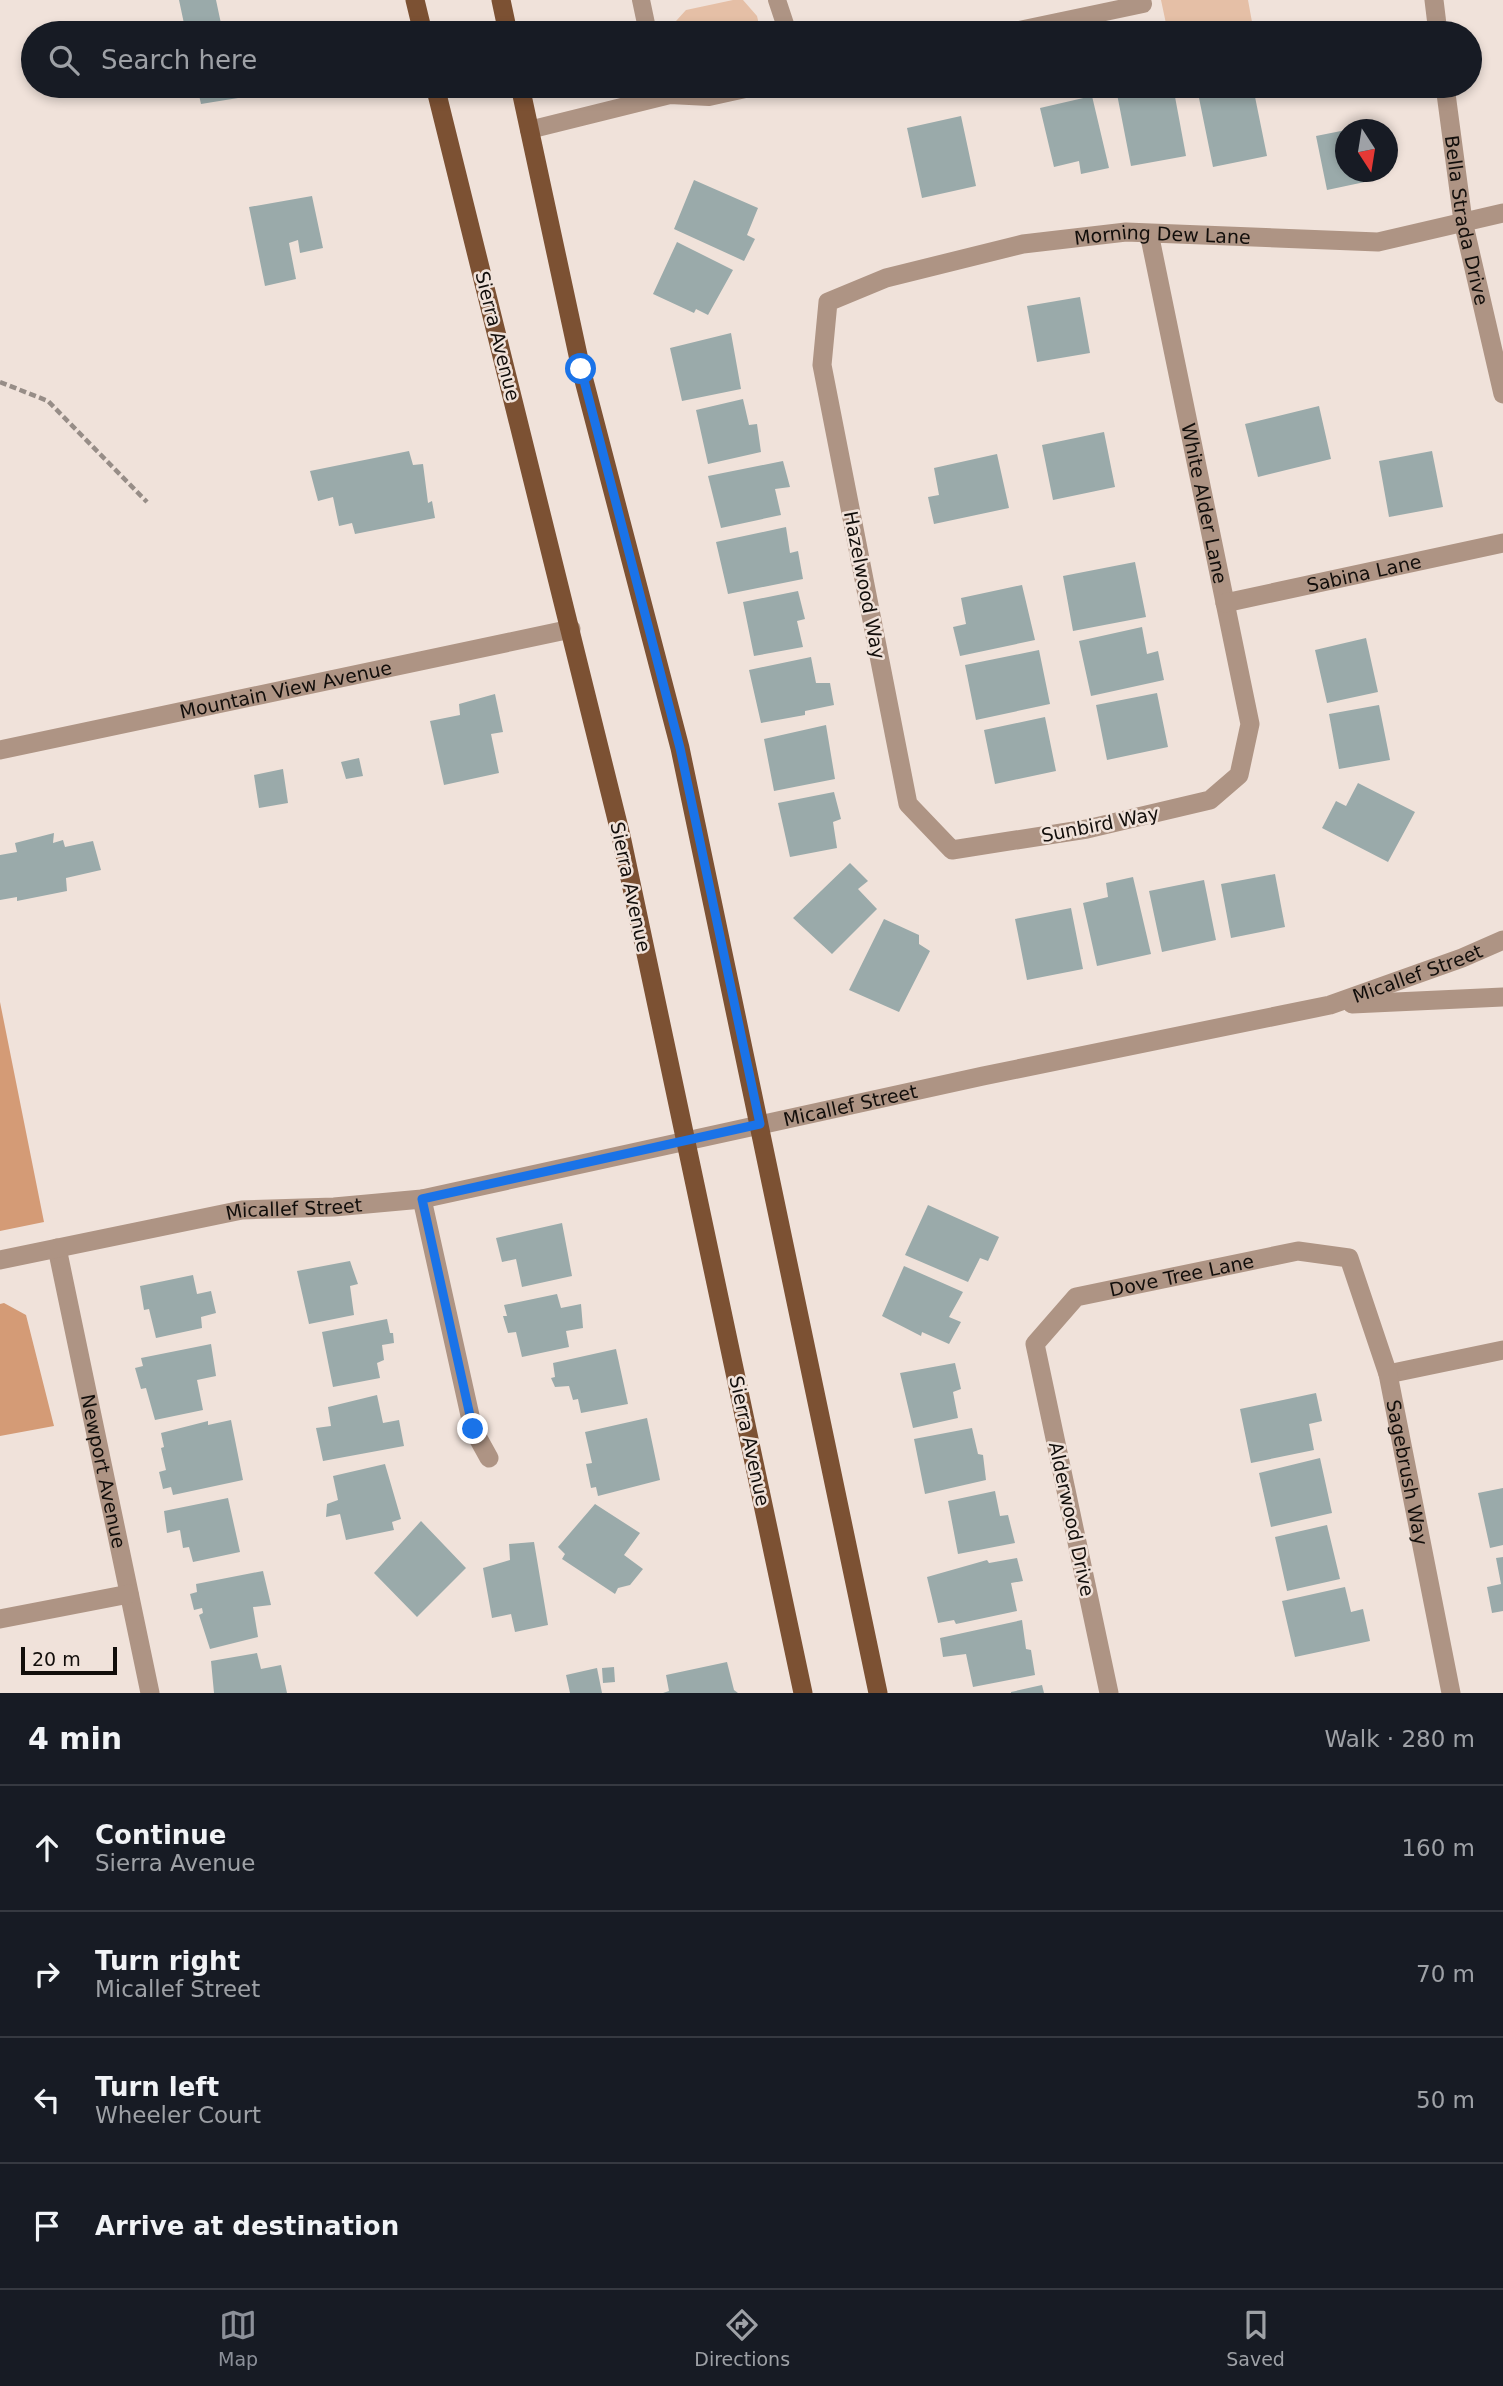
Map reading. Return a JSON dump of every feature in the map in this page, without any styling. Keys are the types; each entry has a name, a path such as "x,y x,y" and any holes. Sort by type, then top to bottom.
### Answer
{"main road":[{"path":"415,0 419,21"},
{"path":"501,0 505,21"},
{"name":"Sierra Avenue","path":"438,98 621,836 803,1693"},
{"path":"522,98 581,369 680,748 878,1693"}],"street":[{"path":"1434,0 1437,21"},
{"name":"Bella Strada Drive","path":"1447,98 1463,221 1503,394"},
{"name":"Morning Dew Lane","path":"828,302 886,278 1023,244 1126,232 1378,242 1503,213"},
{"name":"White Alder Lane","path":"1149,233 1250,724 1239,775"},
{"name":"Hazelwood Way","path":"828,302 822,365 908,804 952,850"},
{"name":"Sabina Lane","path":"1225,603 1503,544"},
{"name":"Mountain View Avenue","path":"0,750 570,629"},
{"name":"Sunbird Way","path":"952,850 1087,829 1210,800 1239,775"},
{"name":"Micallef Street","path":"0,1260 242,1210 334,1208 422,1199 760,1124 1330,1005 1462,958 1503,940"},
{"name":"Micallef Street","path":"1330,1005 1503,998"},
{"path":"422,1199 473,1429 489,1458"},
{"name":"Newport Avenue","path":"57,1248 150,1693"},
{"name":"Dove Tree Lane","path":"1035,1344 1076,1297 1298,1251 1349,1258"},
{"name":"Sagebrush Way","path":"1349,1258 1388,1374 1451,1693"},
{"name":"Alderwood Drive","path":"1035,1344 1110,1693"},
{"path":"1388,1374 1503,1350"},
{"path":"0,1619 130,1594"}],"lane":[{"path":"641,0 645,21"},
{"path":"777,0 784,21"},
{"path":"1062,21 1143,4 1142,0"},
{"path":"529,130 639,98"}],"path":[{"path":"0,382 48,401 147,502"}],"shaded area":[{"path":"743,0 758,21 676,21 686,10"},
{"path":"1161,0 1248,0 1252,21 1165,21"},
{"path":"0,1002 44,1222 0,1231"},
{"path":"4,1303 26,1315 54,1426 0,1436 0,1304"}],"building":[{"path":"179,0 216,0 220,21 183,21"},
{"path":"200,98 238,98 201,104"},
{"path":"1092,98 1109,168 1081,174 1079,161 1054,167 1040,108"},
{"path":"1118,98 1175,98 1186,156 1131,166"},
{"path":"1199,98 1255,98 1267,156 1213,167"},
{"path":"961,116 976,186 922,198 907,128"},
{"path":"1335,132 1335,182 1365,182 1327,190 1316,136"},
{"path":"694,180 758,208 747,235 755,239 744,261 674,229"},
{"path":"312,196 323,248 300,253 298,240 289,243 296,279 265,286 249,207"},
{"path":"677,242 733,270 708,315 696,309 694,313 653,294"},
{"path":"1080,297 1090,353 1037,362 1027,306"},
{"path":"731,333 741,389 682,401 670,348"},
{"path":"743,399 749,425 757,424 761,452 708,464 696,410"},
{"path":"1319,406 1331,459 1258,477 1245,424"},
{"path":"1104,432 1115,487 1053,500 1042,445"},
{"path":"409,451 413,465 423,464 428,503 432,501 435,518 355,534 352,523 339,526 333,497 318,501 310,471"},
{"path":"1432,451 1443,507 1389,517 1379,461"},
{"path":"997,454 1009,508 934,524 928,497 939,495 934,468"},
{"path":"783,461 790,487 775,489 781,515 721,528 708,476"},
{"path":"786,527 790,553 798,551 803,579 728,594 716,542"},
{"path":"1135,562 1146,617 1073,631 1063,576"},
{"path":"1022,585 1035,640 960,656 953,627 966,624 961,598"},
{"path":"798,591 805,619 797,621 803,647 754,656 743,602"},
{"path":"1142,627 1147,654 1158,651 1164,680 1091,696 1079,641"},
{"path":"1366,638 1378,692 1327,703 1315,650"},
{"path":"1039,650 1050,704 976,720 965,665"},
{"path":"811,657 816,683 830,683 834,705 805,711 805,715 761,723 749,670"},
{"path":"1157,693 1168,747 1107,760 1096,705"},
{"path":"495,694 503,732 491,734 499,773 444,785 430,721 460,715 459,704"},
{"path":"1379,705 1390,760 1339,769 1329,714"},
{"path":"1045,717 1056,771 995,784 984,730"},
{"path":"826,725 835,779 774,791 764,739"},
{"path":"359,758 363,776 346,779 341,762"},
{"path":"283,769 288,803 259,808 254,775"},
{"path":"1358,783 1415,812 1388,862 1322,828 1336,801 1346,806"},
{"path":"834,792 841,819 833,822 837,848 790,857 778,803"},
{"path":"54,833 53,843 63,840 65,847 93,841 101,870 66,878 67,891 17,901 17,897 0,900 0,855 17,852 15,843"},
{"path":"850,863 868,881 858,889 877,909 832,954 793,918"},
{"path":"1275,874 1285,927 1231,938 1221,884"},
{"path":"1133,877 1151,954 1097,966 1083,903 1108,897 1106,883"},
{"path":"1204,880 1216,940 1162,952 1149,891"},
{"path":"1071,908 1083,969 1027,980 1015,919"},
{"path":"884,919 919,935 919,944 930,951 899,1012 849,990"},
{"path":"928,1205 999,1237 988,1261 980,1258 968,1282 905,1255"},
{"path":"562,1223 572,1276 522,1287 516,1259 502,1262 496,1238"},
{"path":"350,1261 358,1284 350,1286 354,1315 309,1324 297,1271"},
{"path":"904,1266 963,1292 949,1317 961,1322 949,1344 922,1332 921,1336 882,1316"},
{"path":"193,1275 197,1294 211,1291 216,1313 201,1317 202,1328 156,1338 149,1309 144,1310 140,1286"},
{"path":"557,1294 561,1308 581,1304 583,1328 566,1331 569,1347 522,1357 516,1332 508,1333 503,1316 507,1316 504,1305"},
{"path":"387,1319 394,1343 382,1345 384,1360 377,1363 380,1378 333,1387 322,1332"},
{"path":"211,1344 216,1376 197,1380 203,1410 155,1420 146,1388 141,1389 135,1368 143,1366 141,1358"},
{"path":"616,1349 628,1404 581,1413 578,1399 573,1400 569,1386 555,1387 551,1378 555,1377 553,1363"},
{"path":"955,1363 961,1389 953,1392 958,1418 913,1428 900,1373"},
{"path":"1316,1393 1322,1421 1309,1424 1314,1450 1251,1463 1240,1409"},
{"path":"377,1395 383,1423 399,1420 404,1446 323,1461 316,1428 331,1426 328,1407"},
{"path":"647,1418 660,1480 598,1496 596,1487 591,1488 586,1464 592,1463 585,1432"},
{"path":"231,1420 243,1480 173,1495 171,1487 163,1489 159,1472 166,1470 161,1433 208,1421 208,1425"},
{"path":"972,1428 978,1454 983,1455 986,1480 925,1494 914,1439"},
{"path":"1320,1458 1332,1513 1271,1527 1259,1473"},
{"path":"385,1464 401,1519 392,1522 394,1530 346,1540 340,1514 326,1517 327,1504 338,1500 333,1476"},
{"path":"1503,1488 1503,1545 1490,1548 1478,1493"},
{"path":"995,1491 1000,1516 1008,1515 1015,1543 958,1554 948,1501"},
{"path":"228,1498 240,1552 193,1562 189,1547 183,1548 180,1530 167,1533 164,1511"},
{"path":"595,1504 640,1533 624,1555 643,1569 630,1585 618,1588 615,1594 562,1559 565,1554 558,1547"},
{"path":"421,1521 466,1568 417,1617 374,1573"},
{"path":"1327,1525 1340,1579 1287,1591 1275,1537"},
{"path":"534,1542 548,1625 515,1632 511,1614 492,1618 483,1568 510,1560 509,1544"},
{"path":"1503,1557 1503,1611 1492,1613 1487,1587 1501,1584 1496,1558"},
{"path":"1017,1558 1023,1581 1011,1583 1017,1611 956,1624 954,1620 938,1623 927,1577 987,1560 989,1563"},
{"path":"263,1571 271,1605 253,1607 258,1637 210,1649 199,1615 203,1613 202,1608 194,1610 190,1594 197,1592 196,1584"},
{"path":"1345,1587 1351,1612 1363,1609 1370,1641 1295,1657 1282,1601"},
{"path":"1022,1620 1026,1649 1031,1650 1035,1675 973,1687 966,1654 943,1657 940,1638"},
{"path":"257,1653 261,1669 281,1665 287,1693 214,1693 211,1661"},
{"path":"727,1662 734,1690 738,1693 663,1693 669,1691 666,1675"},
{"path":"614,1667 615,1682 603,1683 602,1668"},
{"path":"597,1668 602,1693 570,1693 566,1675"},
{"path":"1042,1685 1044,1693 1011,1693 1011,1692"}],"route":[{"path":"473,1429 422,1199 760,1124 680,748 581,369"}]}
